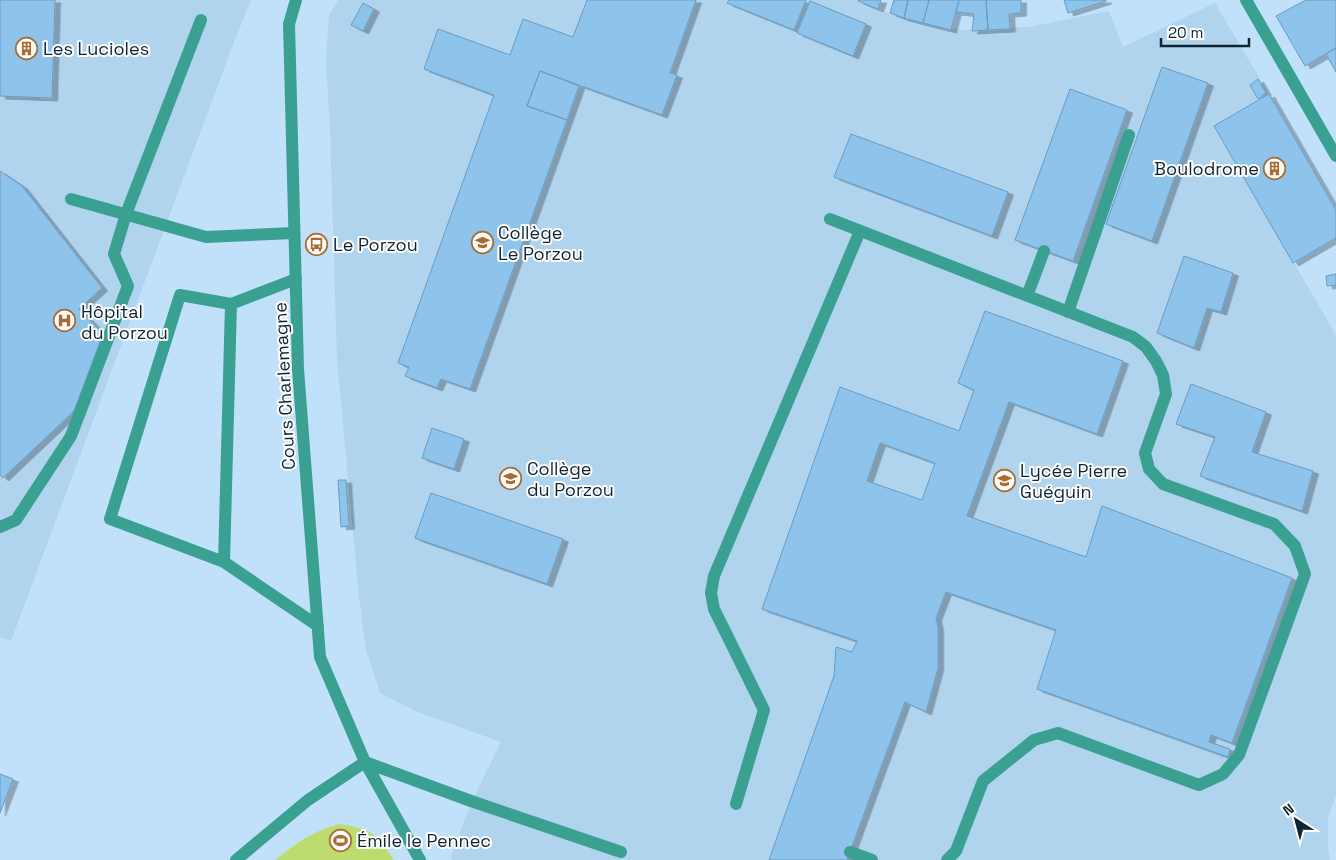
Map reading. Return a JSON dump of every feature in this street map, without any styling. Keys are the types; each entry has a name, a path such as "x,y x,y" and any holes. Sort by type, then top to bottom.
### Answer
{"street":[{"name":"Cours Charlemagne","path":"296,0 289,24 298,369 320,657 365,762 420,860"},
{"path":"1246,0 1336,156"},
{"path":"0,527 16,520 71,436 128,286 114,254 126,214 201,20"},
{"path":"1068,312 1129,135"},
{"path":"71,199 206,237 294,233"},
{"path":"830,220 1133,337 1146,347 1156,361 1163,375 1166,394 1145,453 1149,469 1162,484 1274,524 1295,546 1305,574 1239,755 1223,774 1199,785 1058,733 1034,740 983,781 956,851 947,860"},
{"path":"736,804 764,710 714,609 711,593 714,576 860,232"},
{"path":"1026,296 1044,250"},
{"path":"296,278 231,304 180,295 110,519 224,562 318,626"},
{"path":"224,562 231,304"},
{"path":"236,860 308,800 365,762 471,801 621,852"},
{"path":"850,852 872,860"}],"shaded area":[{"name":"Hôpital du Porzou","path":"0,0 251,0 11,641 0,637"},
{"name":"Lycée Pierre Guéguin","path":"338,0 854,0 904,19 962,30 1029,27 1109,11 1123,47 1215,3 1269,94 1214,126 1336,335 1336,795 1328,818 1330,860 453,860 451,856 472,801 501,742 415,711 380,693 366,650 359,597 337,359 326,61 329,15"}],"green space":[{"name":"Émile le Pennec","path":"339,824 366,830 377,838 394,860 275,860 305,838 320,830"}],"building":[{"name":"Les Lucioles","path":"0,0 55,0 52,98 0,96"},
{"name":"Collège Le Porzou","path":"587,0 696,0 670,73 677,75 662,115 540,71 527,106 567,120 470,389 441,379 437,388 405,376 409,367 398,363 494,95 424,69 438,29 510,55 523,19 573,37"},
{"path":"729,0 806,0 794,30 727,3"},
{"path":"858,0 881,0 878,9"},
{"path":"894,0 908,0 904,18 890,13"},
{"path":"908,0 929,0 923,23 904,18"},
{"path":"929,0 959,0 951,30 923,23"},
{"path":"959,0 986,0 988,30 972,31 974,14 956,12"},
{"path":"986,0 1021,0 1021,13 1009,14 1010,29 988,30"},
{"path":"1064,0 1106,0 1106,1 1068,13"},
{"path":"1306,0 1336,0 1336,48 1305,66 1276,16"},
{"path":"810,1 866,24 853,56 797,33"},
{"path":"363,3 374,9 363,31 351,25"},
{"path":"1336,48 1336,72 1326,54"},
{"path":"1162,67 1208,83 1152,241 1106,224"},
{"path":"540,71 579,86 567,120 527,106"},
{"path":"1258,79 1266,93 1258,99 1250,85"},
{"path":"1070,89 1127,110 1073,261 1015,240"},
{"name":"Boulodrome","path":"1269,94 1336,210 1336,238 1293,263 1214,126"},
{"path":"851,134 1008,192 992,236 834,177"},
{"path":"0,171 22,186 102,288 79,309 103,334 74,411 3,478 0,475"},
{"path":"1184,256 1233,273 1221,312 1207,308 1194,348 1157,333"},
{"path":"1336,274 1336,285 1327,286 1326,276"},
{"name":"Lycée Pierre Guéguin","path":"985,311 1123,361 1097,434 1009,402 967,516 1086,557 1102,506 1292,578 1232,743 1211,735 1209,742 1230,749 1228,757 1037,689 1056,630 946,592 936,618 938,628 938,668 926,712 905,702 847,860 769,860 834,676 836,647 852,652 857,641 762,609 840,387 959,431 974,390 958,383","holes":["880,443 935,463 922,500 867,481"]},
{"path":"1191,384 1266,412 1252,452 1313,471 1302,511 1200,476 1215,437 1176,424"},
{"path":"432,428 464,439 454,469 422,458"},
{"path":"338,480 346,480 349,526 341,527"},
{"path":"431,493 563,539 547,584 415,538"},
{"path":"0,774 13,779 0,813"}],"place":[{"name":"Les Lucioles","path":"27,48"},
{"name":"Boulodrome","path":"1275,168"},
{"name":"Collège Le Porzou","path":"482,242"},
{"name":"Le Porzou","path":"317,244"},
{"name":"Hôpital du Porzou","path":"65,321"},
{"name":"Collège du Porzou","path":"511,478"},
{"name":"Lycée Pierre Guéguin","path":"1004,480"},
{"name":"Émile le Pennec","path":"341,840"}]}
